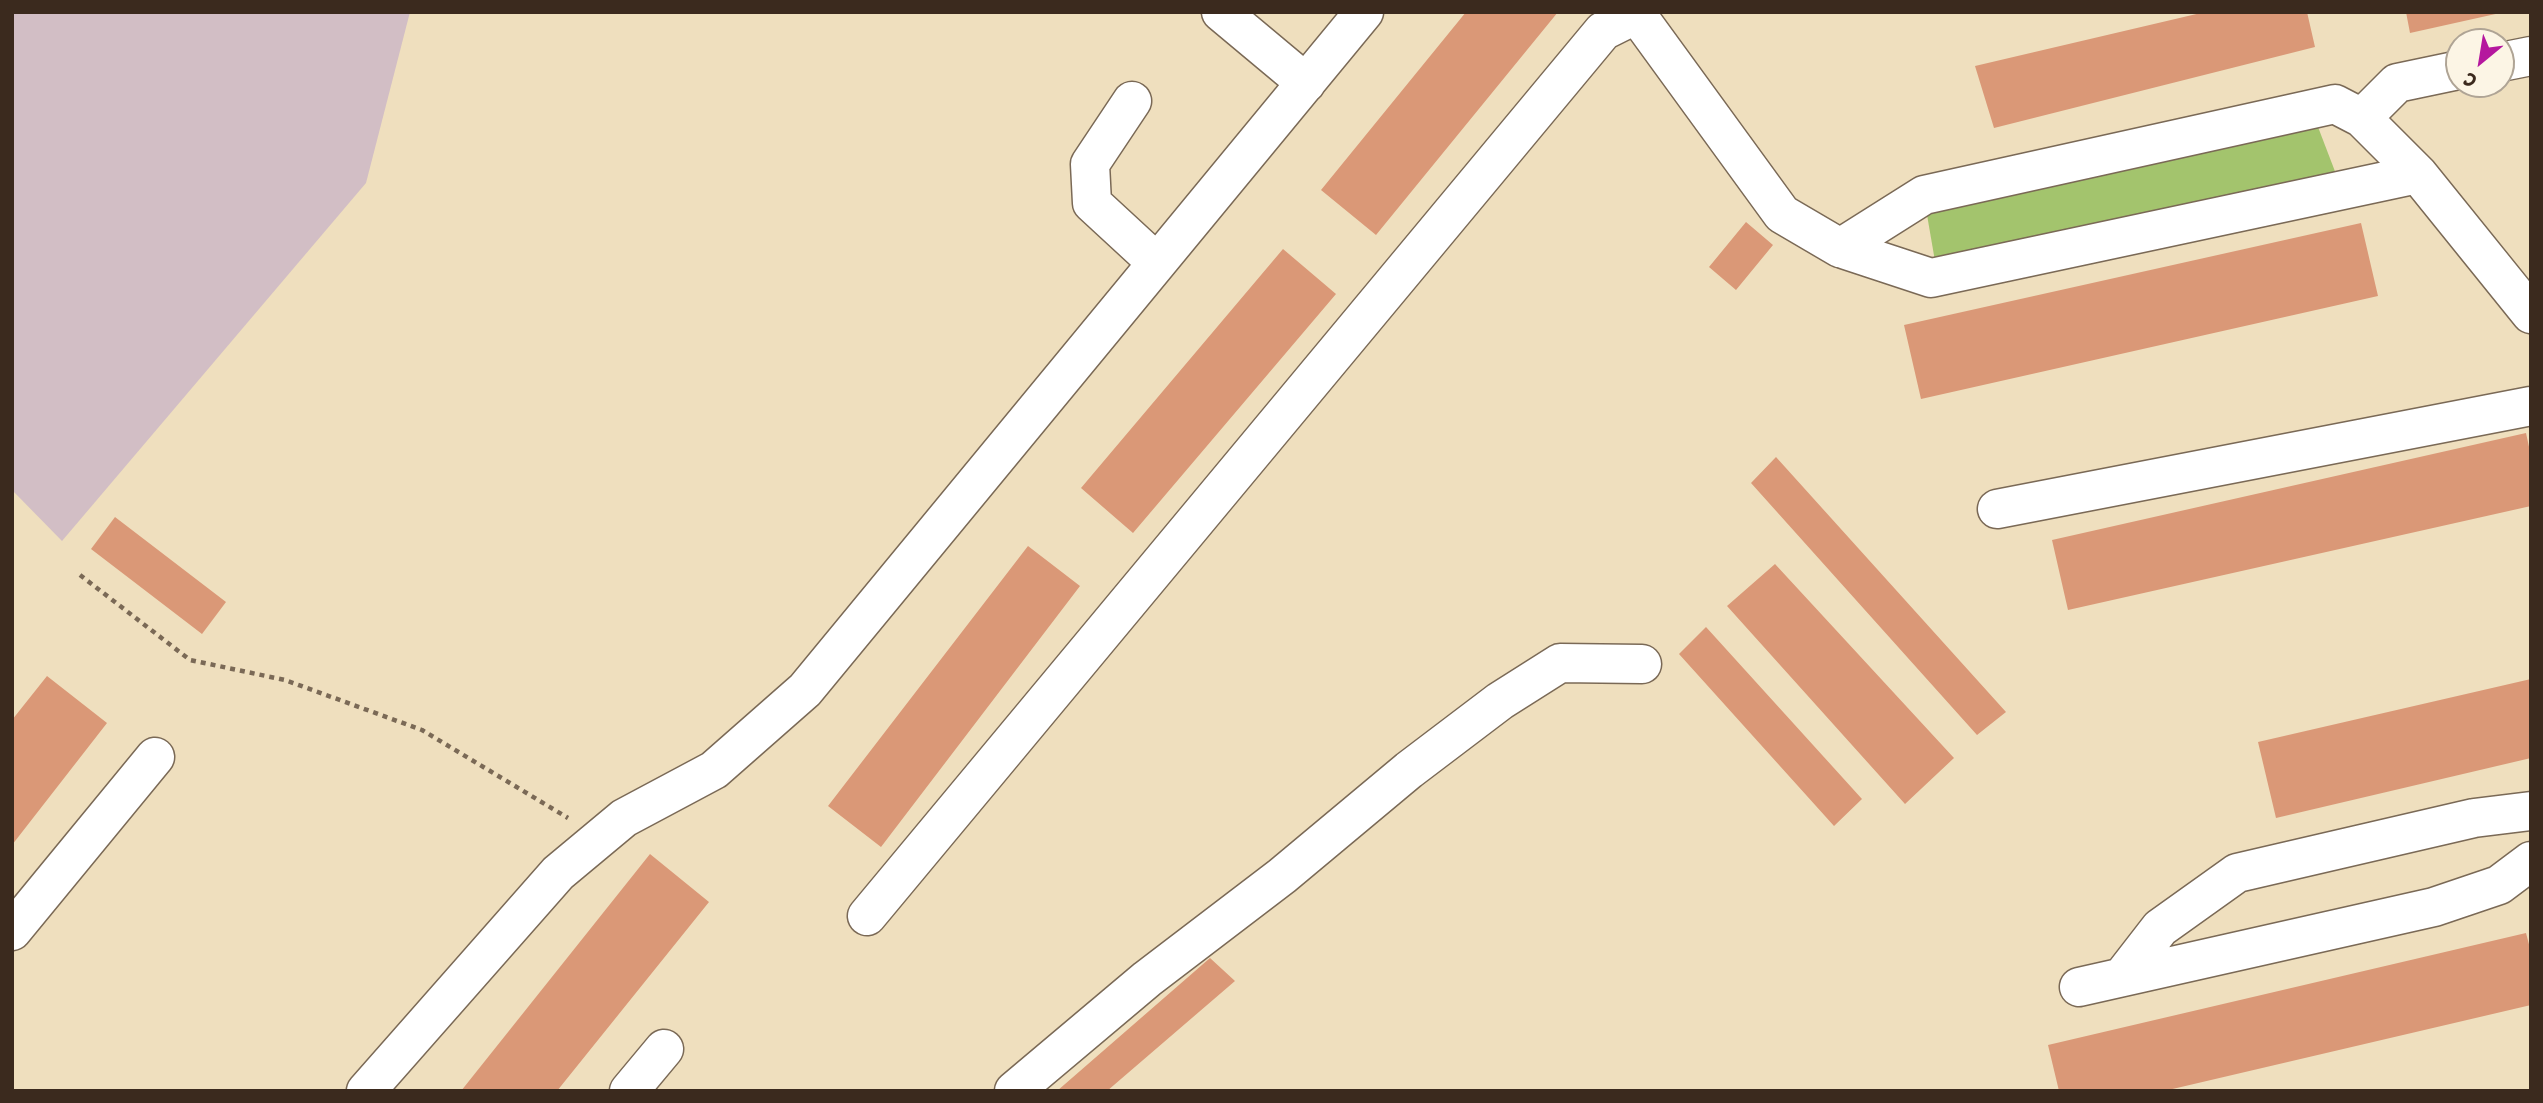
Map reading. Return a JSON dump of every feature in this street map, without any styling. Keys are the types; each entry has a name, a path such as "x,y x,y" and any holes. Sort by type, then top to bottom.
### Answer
{"street":[{"path":"1221,12 1306,83"},
{"path":"366,1091 558,873 625,818 714,771 805,690 1364,12"},
{"path":"867,916 1603,31 1636,13 1782,214 1840,248 1931,278 2418,174"},
{"path":"2362,118 2397,83 2445,73"},
{"path":"1132,101 1090,164 1092,203 1157,263"},
{"path":"1840,248 1924,195 2335,104 2362,118 2418,174 2531,314"},
{"path":"1997,509 2531,406"},
{"path":"1014,1091 1147,979 1283,876 1409,770 1500,701 1560,663 1642,664"},
{"path":"12,931 155,757"},
{"path":"2122,977 2160,928 2237,873 2474,818 2531,811"},
{"path":"2079,987 2434,907 2498,886 2531,861"},
{"path":"629,1091 664,1049"}],"path":[{"path":"80,575 190,660 285,680 422,730 601,838"}],"shaded area":[{"path":"12,12 410,12 366,183 62,541 12,490"}],"green space":[{"path":"2318,127 2336,174 1936,267 1926,209"}],"building":[{"path":"1466,12 1558,12 1376,235 1321,190"},
{"path":"2205,12 2307,12 2315,47 1994,128 1975,66"},
{"path":"2406,12 2500,12 2500,13 2410,33"},
{"path":"1746,222 1773,245 1736,290 1709,267"},
{"path":"2361,223 2378,296 1921,399 1904,325"},
{"path":"1283,249 1336,294 1133,533 1081,488"},
{"path":"2526,433 2531,456 2531,506 2068,610 2052,540"},
{"path":"1776,457 2006,712 1977,735 1751,483"},
{"path":"115,517 226,602 202,634 91,549"},
{"path":"1028,546 1080,586 881,847 828,806"},
{"path":"1775,564 1954,758 1905,804 1727,606"},
{"path":"1706,627 1862,799 1834,826 1679,654"},
{"path":"47,676 107,723 12,845 12,720"},
{"path":"2531,679 2531,758 2276,818 2258,742"},
{"path":"650,854 709,902 557,1091 461,1091"},
{"path":"2526,933 2531,952 2531,1005 2164,1091 2059,1091 2048,1045"},
{"path":"1210,958 1235,981 1107,1091 1057,1091"}]}
